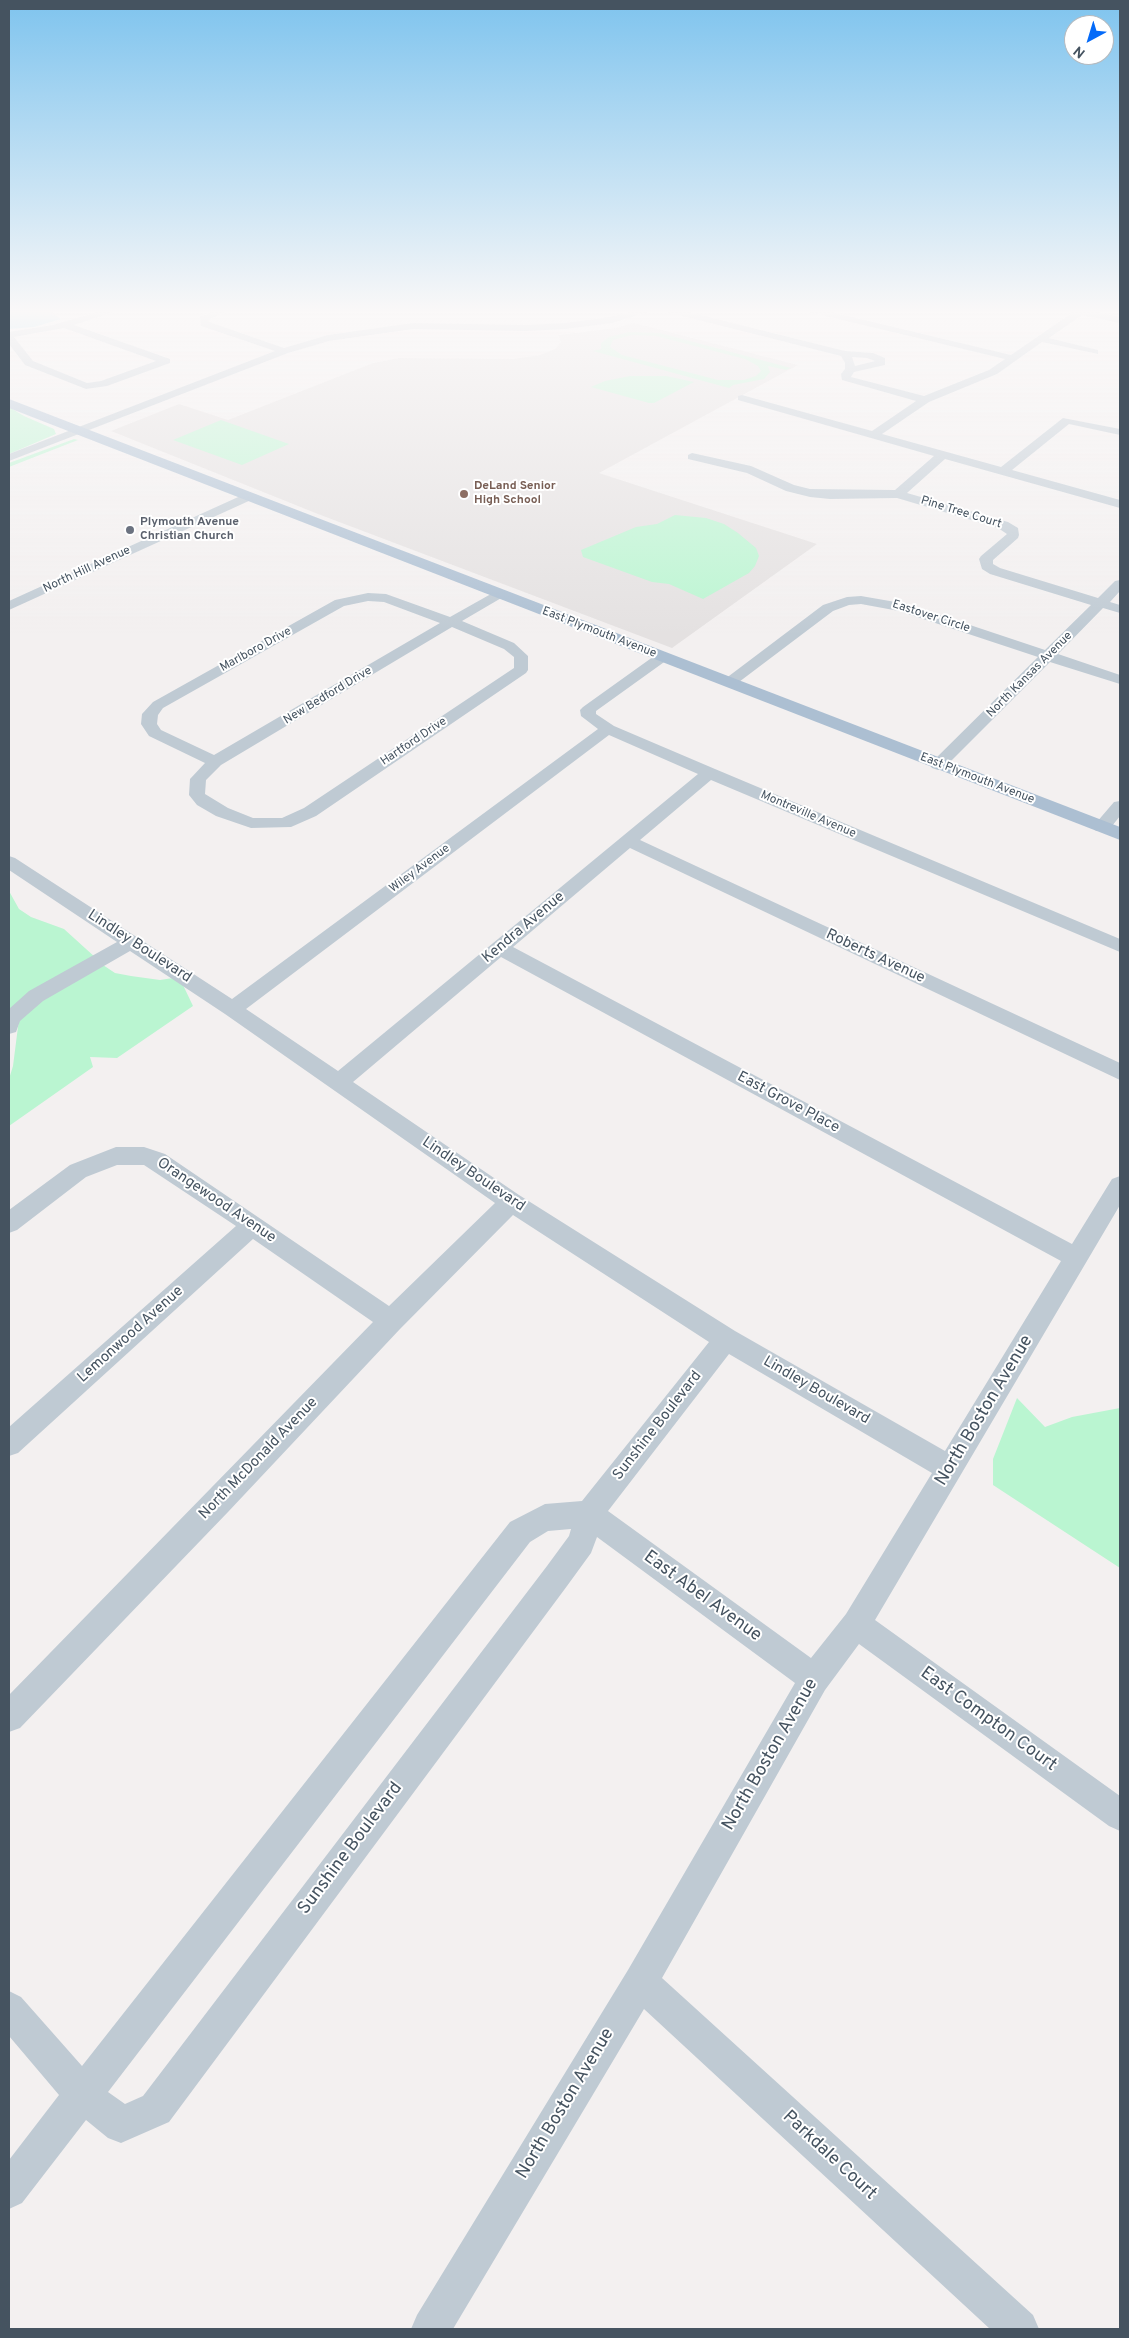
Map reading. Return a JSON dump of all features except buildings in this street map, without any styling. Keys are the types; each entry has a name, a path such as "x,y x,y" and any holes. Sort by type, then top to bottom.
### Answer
{"main road":[{"name":"East Plymouth Avenue","path":"46,418 1120,834"}],"street":[{"path":"9,458 111,418"},
{"path":"813,418 1120,504"},
{"path":"873,435 898,418"},
{"path":"1003,471 1067,420 1120,432"},
{"name":"Pine Tree Court","path":"898,494 942,454"},
{"path":"692,458 751,470 790,488 810,493 830,496 898,494"},
{"name":"Pine Tree Court","path":"898,494 1003,525 1013,531 1013,535 986,559 987,566 995,571 1120,609"},
{"name":"North Hill Avenue","path":"9,606 248,496"},
{"name":"North Kansas Avenue","path":"938,765 1120,584"},
{"name":"New Bedford Drive","path":"219,810 197,795 198,779 215,762 498,594"},
{"name":"Marlboro Drive","path":"215,762 155,733 149,724 150,714 158,705 340,603 368,597 386,598 452,622"},
{"name":"Eastover Circle","path":"730,682 828,608 846,601 861,600 902,607 1120,680"},
{"name":"Hartford Drive","path":"219,810 251,823 264,824 298,819 521,670 521,656 508,646 452,622"},
{"name":"Montreville Avenue","path":"662,657 588,710 589,716 595,722 608,729 709,773 1120,946"},
{"name":"Wiley Avenue","path":"232,1010 608,729"},
{"name":"Kendra Avenue","path":"339,1082 709,773"},
{"path":"1102,827 1120,806"},
{"name":"Roberts Avenue","path":"629,841 1120,1072"},
{"name":"Lindley Boulevard","path":"9,862 339,1082 511,1202 726,1339 951,1469"},
{"path":"9,1027 12,1018 36,996 131,942"},
{"name":"East Grove Place","path":"500,948 1077,1258"},
{"name":"Orangewood Avenue","path":"9,1223 78,1171 110,1158 129,1155 144,1156 157,1160 390,1321"},
{"name":"North Boston Avenue","path":"431,2329 640,1982 814,1679 856,1624 1077,1258 1117,1199"},
{"name":"North McDonald Avenue","path":"9,1717 225,1496 390,1321 511,1202"},
{"name":"Lemonwood Avenue","path":"9,1444 253,1225"},
{"name":"Sunshine Boulevard","path":"82,2094 121,2125 156,2109 557,1576 581,1543 589,1514 726,1339"},
{"path":"9,2190 82,2094 187,1964 520,1532 545,1518 589,1514"},
{"name":"East Abel Avenue","path":"589,1514 814,1679"},
{"name":"East Compton Court","path":"856,1624 1120,1816"},
{"name":"Parkdale Court","path":"640,1982 1019,2329"},
{"path":"9,2009 82,2094"}],"shaded area":[{"name":"DeLand Senior High School","path":"143,418 222,418 228,420 233,418 700,418 599,473 817,544 672,648 318,514 111,431"}],"green space":[{"path":"9,418 29,418 54,429 56,434 9,454"},
{"path":"221,420 289,444 242,465 173,440"},
{"path":"74,439 78,440 9,467 9,463"},
{"path":"675,515 706,518 724,524 756,548 759,556 755,566 749,573 703,599 669,584 652,582 583,557 581,550 636,527 657,524"},
{"path":"9,891 19,909 31,917 64,929 96,958 31,994 9,1014"},
{"path":"103,965 115,973 131,976 160,980 173,978 183,985 193,1006 117,1058 90,1057 93,1067 9,1126 9,1079 13,1066 19,1019 41,999"},
{"path":"1017,1398 1045,1427 1072,1417 1120,1408 1120,1568 993,1485 993,1459"}],"place":[{"name":"DeLand Senior High School","path":"464,494"},
{"name":"Plymouth Avenue Christian Church","path":"130,530"}]}
